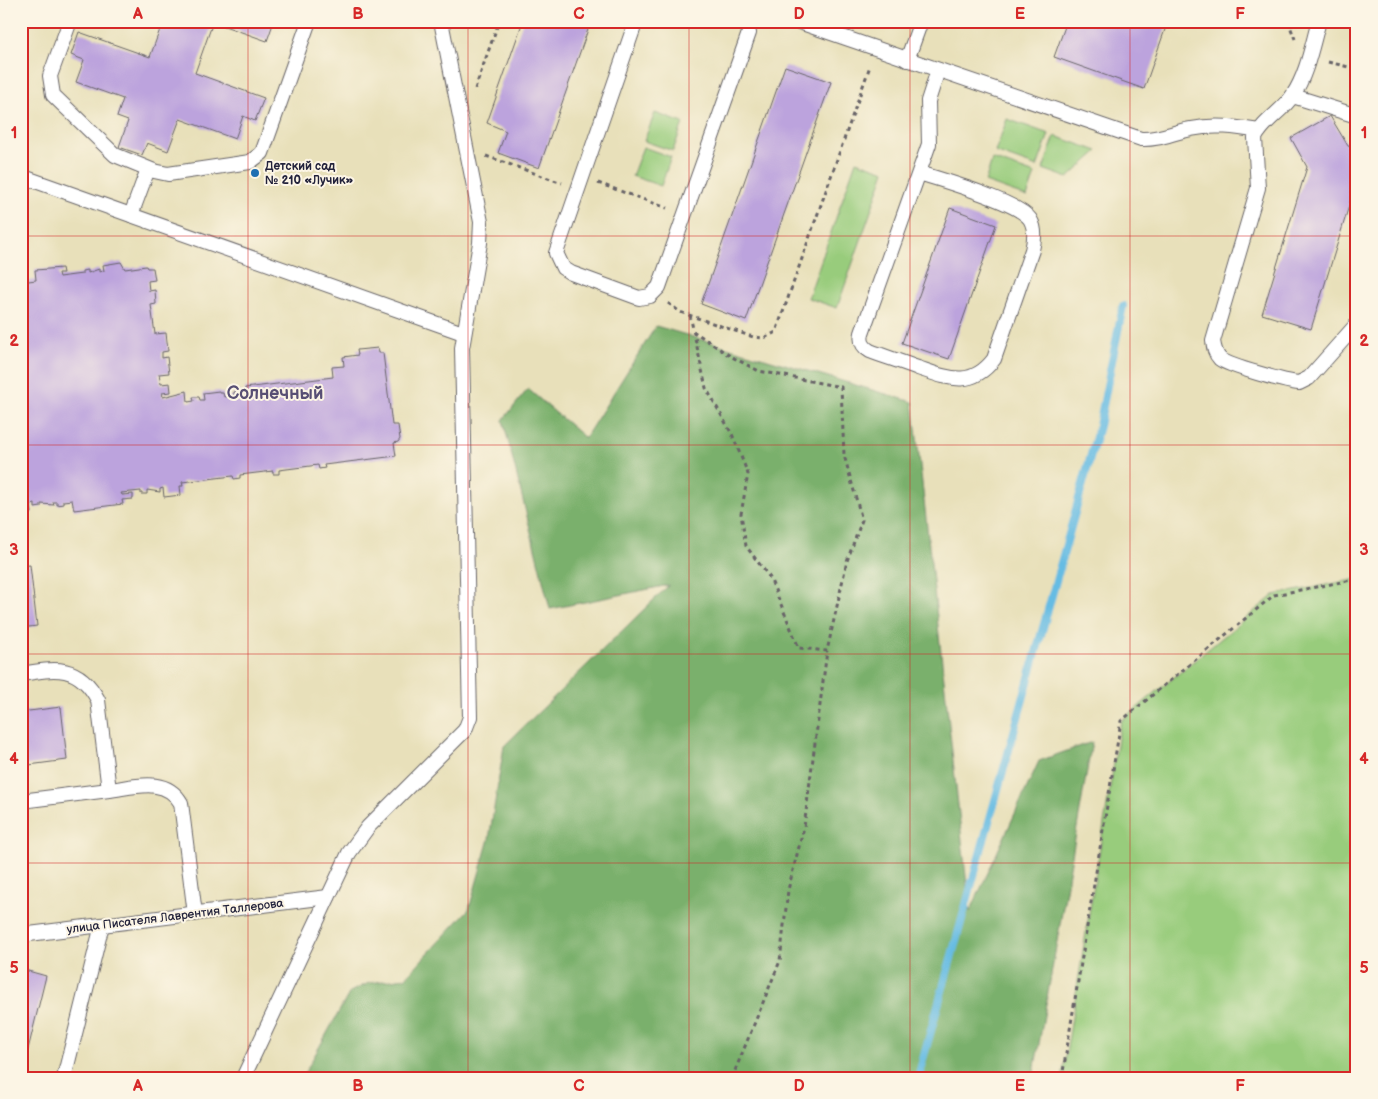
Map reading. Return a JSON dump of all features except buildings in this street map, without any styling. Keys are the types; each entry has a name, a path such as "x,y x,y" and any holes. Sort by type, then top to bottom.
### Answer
{"lane":[{"path":"70,21 50,76 53,95 115,155 148,169 174,174 242,164 256,159 265,146 309,21"},
{"path":"243,1078 349,853 359,838 465,730 470,717 462,364 464,333 481,234 441,21"},
{"path":"636,21 556,247 558,260 563,268 571,273 639,298 650,296 656,291 749,33"},
{"path":"796,21 1141,139 1159,139 1190,129 1206,127 1236,127 1259,131"},
{"path":"907,60 921,21"},
{"path":"1319,21 1302,78 1292,96 1259,131 1255,138 1258,188 1213,341 1216,354 1227,363 1299,383 1309,378 1357,324"},
{"path":"918,172 1014,206 1030,220 1034,228 1035,237 1032,250 994,359 982,371 964,379 942,376 879,354 864,347 862,342 862,333 918,172 929,144 928,102 938,70"},
{"path":"1292,96 1357,116"},
{"path":"131,215 148,169"},
{"path":"21,176 464,333"},
{"path":"21,674 52,669 64,670 76,675 93,690 98,700 109,790"},
{"path":"21,801 152,785 163,786 177,796 181,803 195,914"},
{"name":"улица Писателя Лаврентия Таллерова","path":"21,935 328,897"},
{"path":"64,1078 102,925"}],"path":[{"path":"474,91 499,21"},
{"path":"656,291 675,309 757,338 776,332 876,49"},
{"path":"466,149 685,214"},
{"path":"690,315 706,388 732,434 748,474 741,514 746,546 770,578 799,648 827,651"},
{"path":"693,330 730,356 759,371 840,387 844,455 862,520 847,561 827,651 804,827 788,890 780,961 732,1078"},
{"path":"1062,1078 1121,721 1274,596 1357,580"}],"green space":[{"path":"655,113 683,123 673,151 644,141"},
{"path":"1007,119 1049,134 1037,167 995,152"},
{"path":"1055,136 1098,151 1068,178 1043,169"},
{"path":"643,147 671,157 661,186 632,176"},
{"path":"992,159 1035,174 1027,197 985,182"},
{"path":"856,161 885,171 837,308 808,298"},
{"path":"656,326 913,402 970,912 1039,761 1092,742 1033,1078 302,1078 350,992 369,983 405,978 469,909 489,839 504,746 669,585 550,609 503,420 528,389 585,438"},
{"path":"1357,579 1357,1078 1062,1078 1121,721 1274,595"}],"waterway":[{"path":"920,1078 920,1070 1099,426 1123,306"}],"place":[{"name":"Детский сад № 210 «Лучик»","path":"255,173"}],"district":[{"name":"Солнечный","path":"275,393"}]}
